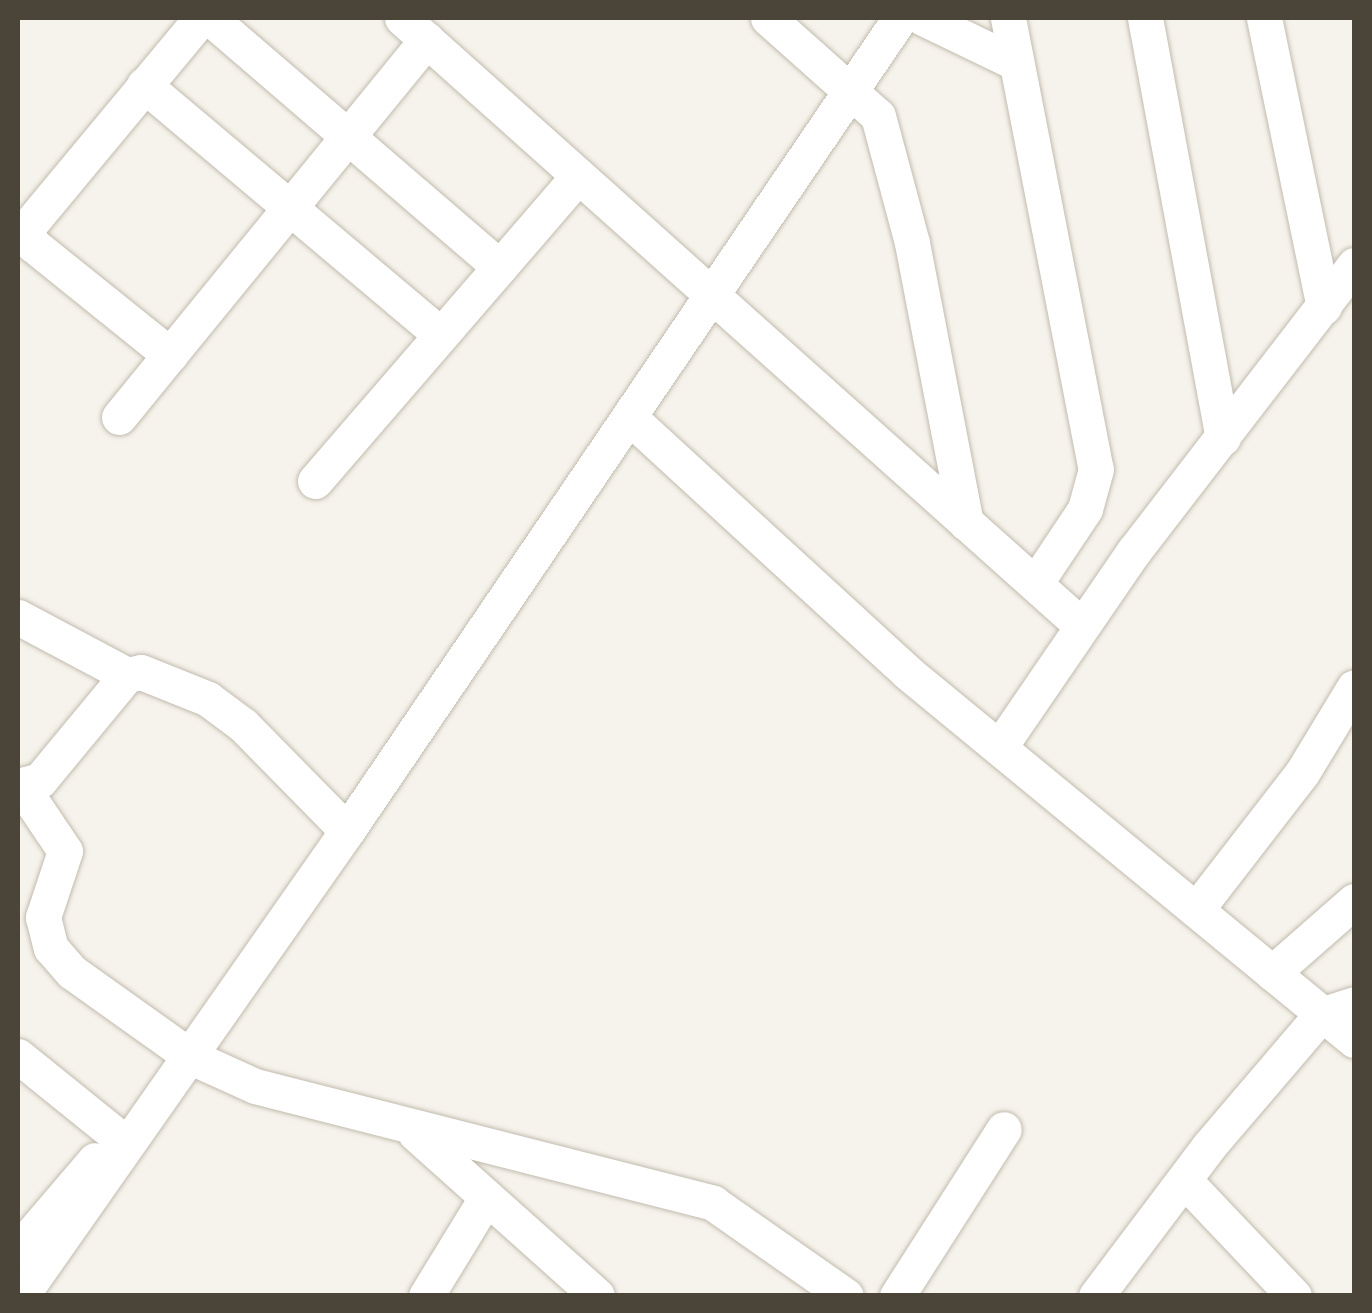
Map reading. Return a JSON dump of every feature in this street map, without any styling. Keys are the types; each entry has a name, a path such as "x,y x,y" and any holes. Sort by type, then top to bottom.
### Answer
{"street":[{"path":"170,355 21,235 201,18"},
{"path":"210,18 500,267"},
{"path":"768,18 878,116 966,524"},
{"path":"21,1296 347,831 900,18"},
{"path":"922,18 1016,64"},
{"path":"1008,18 1096,469 1086,509 1035,584"},
{"path":"1146,18 1223,438"},
{"path":"1264,18 1324,306"},
{"path":"120,417 349,135 415,29 1082,626"},
{"path":"144,85 441,335"},
{"path":"314,481 578,176"},
{"path":"1001,745 1082,626 1354,264"},
{"path":"629,417 907,672 1001,745 1354,1040"},
{"path":"18,617 127,675 160,677 208,699 243,725 347,831"},
{"path":"127,675 40,780 20,786 65,852 43,917 51,948 72,972 191,1057 255,1086 410,1128 628,1177 713,1203 846,1296"},
{"path":"1196,910 1302,773 1354,687"},
{"path":"1272,973 1354,901"},
{"path":"1096,1296 1184,1180 1321,1015 1354,1004"},
{"path":"18,1056 117,1136"},
{"path":"18,1250 191,1057"},
{"path":"410,1128 597,1296"},
{"path":"897,1296 1004,1130"},
{"path":"1184,1180 1294,1296"},
{"path":"426,1296 486,1198"}]}
